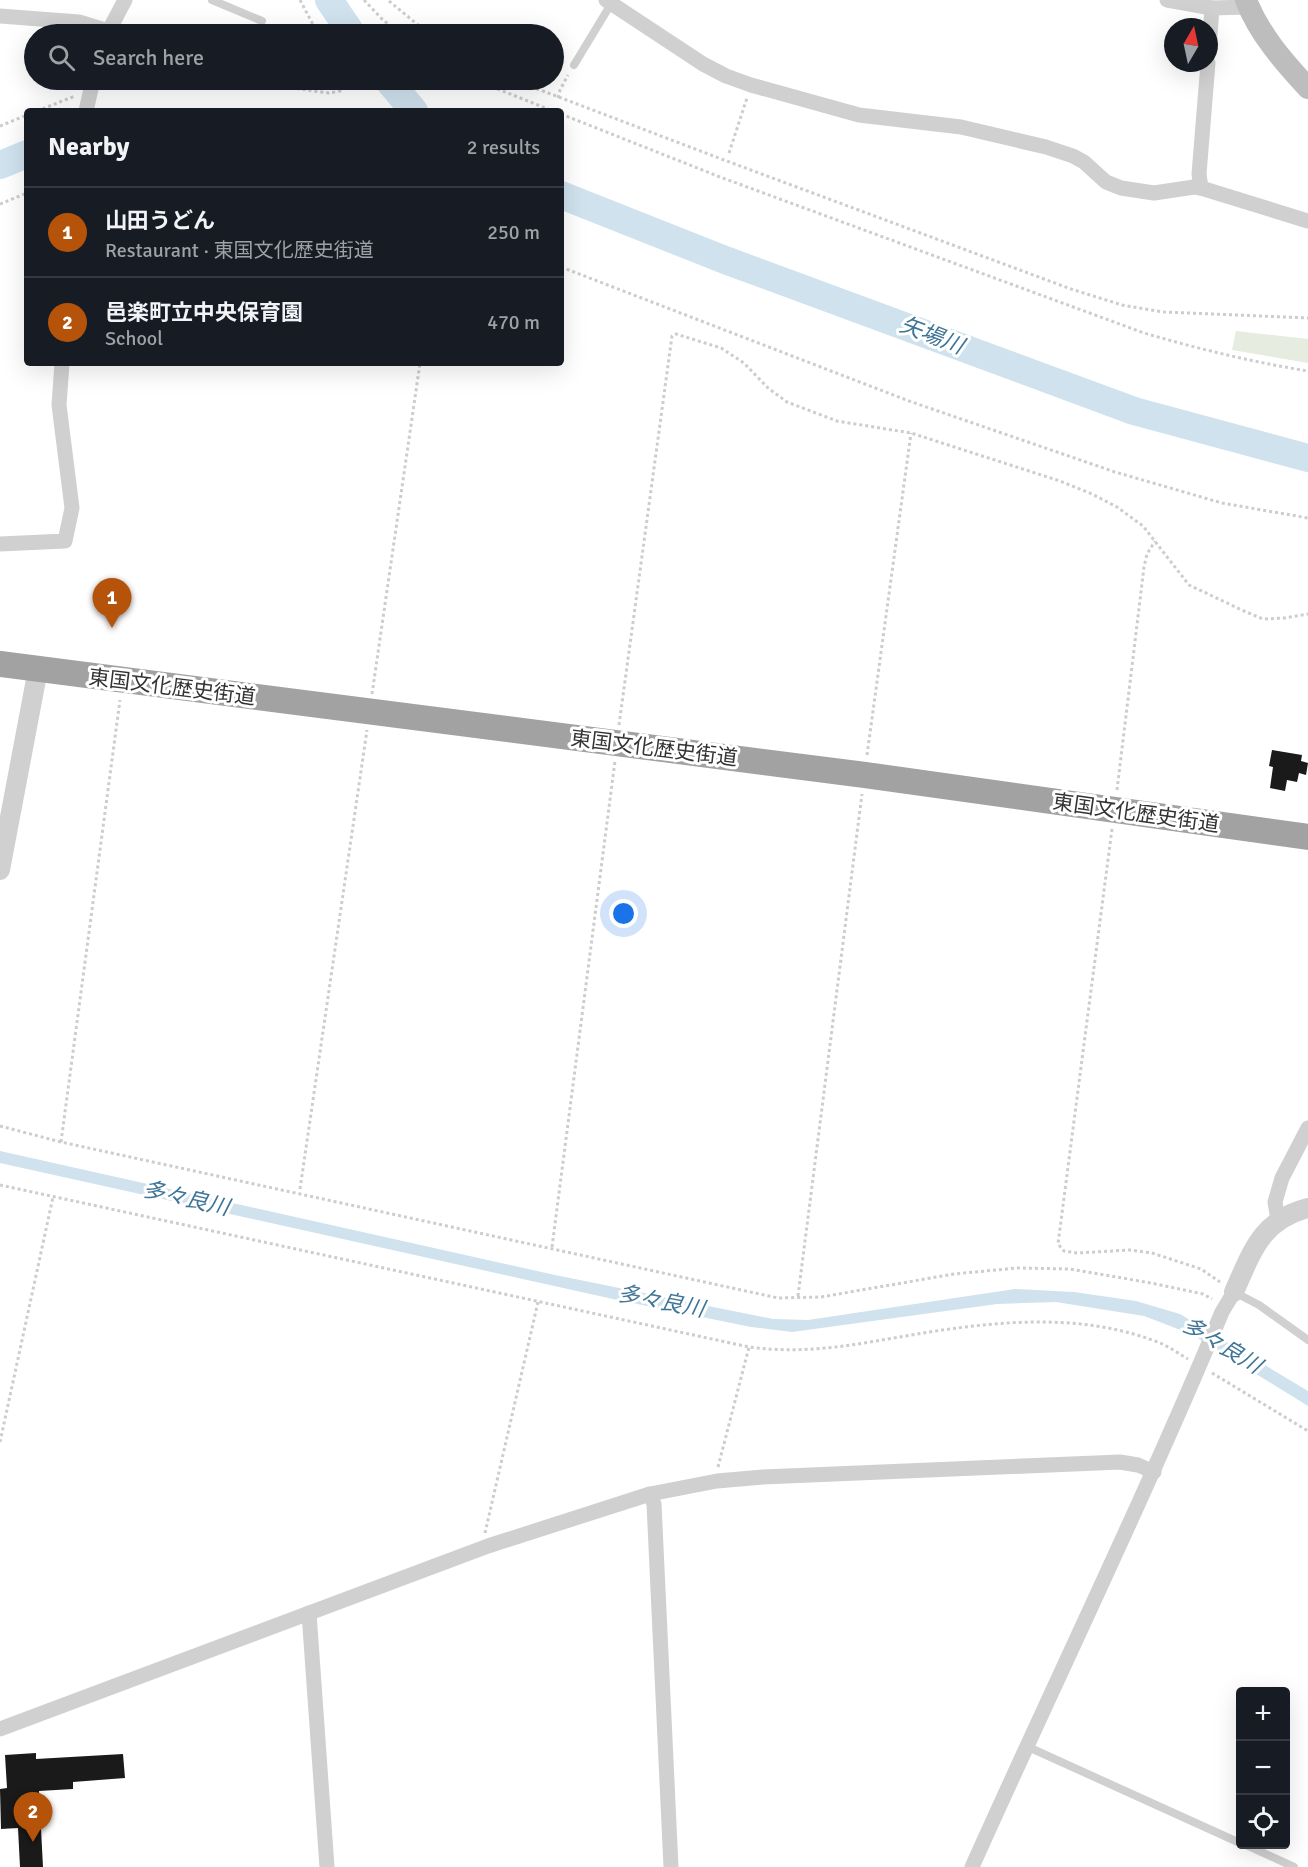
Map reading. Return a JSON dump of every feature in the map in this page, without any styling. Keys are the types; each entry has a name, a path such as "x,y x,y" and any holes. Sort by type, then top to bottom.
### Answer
{"highway":[{"name":"東国文化歴史街道","path":"0,664 864,775 1308,837"}],"main road":[{"path":"1248,4 1283,61 1308,88"}],"street":[{"path":"112,24 125,0"},
{"path":"1167,0 1212,8 1248,4"},
{"path":"608,1 703,64 726,76 751,84 859,116 961,127 1046,147 1084,162 1106,182 1121,188 1154,193 1201,188 1308,221"},
{"path":"1211,18 1212,8"},
{"path":"0,16 85,24"},
{"path":"1201,188 1199,174 1207,72"},
{"path":"87,105 91,90"},
{"path":"0,544 65,542 72,508 59,405 63,366"},
{"path":"0,870 38,669"},
{"path":"1278,1220 1275,1202 1282,1178 1308,1128"},
{"path":"972,1867 1251,1255 1266,1232 1278,1220 1308,1208"},
{"path":"0,1729 488,1546 651,1494 714,1482 775,1476 1120,1462 1138,1465 1154,1472"},
{"path":"651,1494 654,1504 671,1867"},
{"path":"309,1613 327,1867"}],"lane":[{"path":"212,0 262,21"},
{"path":"574,65 608,1"},
{"path":"1227,1304 1259,1305 1308,1340"},
{"path":"1026,1746 1236,1841"},
{"path":"1253,1849 1294,1867"}],"path":[{"path":"300,0 313,24"},
{"path":"364,0 389,24"},
{"path":"390,1 417,24"},
{"path":"564,83 574,65"},
{"path":"729,153 751,84"},
{"path":"307,90 329,93 341,90"},
{"path":"500,90 545,108"},
{"path":"538,90 1071,289 1122,305 1163,312 1308,318"},
{"path":"558,98 560,90"},
{"path":"564,115 742,185 1144,333 1197,349 1257,363 1308,371"},
{"path":"0,126 24,116"},
{"path":"0,204 24,194"},
{"path":"564,268 909,402 1115,472 1222,503 1308,519"},
{"path":"552,1247 672,336 676,334 721,348 744,363 768,388 787,402 837,421 911,433 1060,481 1092,494 1118,507 1143,526 1189,585 1263,619 1308,614"},
{"path":"300,1189 420,366"},
{"path":"798,1296 864,775 911,433"},
{"path":"1155,541 1147,554 1144,567 1058,1244 1064,1251 1077,1253 1130,1250 1152,1253 1202,1269 1227,1304"},
{"path":"62,1142 122,680"},
{"path":"0,1126 62,1142 778,1298 821,1297 954,1274 1017,1268 1059,1269 1161,1285 1203,1294 1227,1304"},
{"path":"0,1185 538,1302 749,1347 778,1351 824,1350 996,1323 1073,1323 1128,1332 1162,1344 1201,1363 1308,1431"},
{"path":"0,1442 53,1197"},
{"path":"488,1546 485,1535 538,1302"},
{"path":"714,1482 749,1347"}],"shaded area":[{"path":"1236,331 1308,339 1308,363 1232,350"}],"water":[{"name":"多々良川","path":"0,1151 555,1275 773,1319 808,1320 1015,1289 1074,1292 1136,1301 1180,1314 1308,1391 1308,1406 1191,1334 1144,1316 1056,1302 997,1304 792,1332 751,1327 613,1299 0,1163"}],"building":[{"path":"1272,750 1302,755 1301,761 1308,763 1306,775 1299,773 1297,782 1287,780 1285,791 1270,788 1273,767 1269,766"},
{"path":"36,1753 36,1759 123,1754 125,1778 73,1782 73,1789 39,1791 43,1867 20,1867 18,1828 1,1829 0,1789 7,1788 5,1755"}],"waterway":[{"name":"矢場川","path":"329,0 345,24"},
{"name":"矢場川","path":"396,90 411,108"},
{"path":"0,165 24,155"},
{"name":"矢場川","path":"564,196 725,260 1134,411 1308,458"}],"place":[{"name":"山田うどん","path":"112,628"},
{"name":"邑楽町立中央保育園","path":"33,1842"}]}
